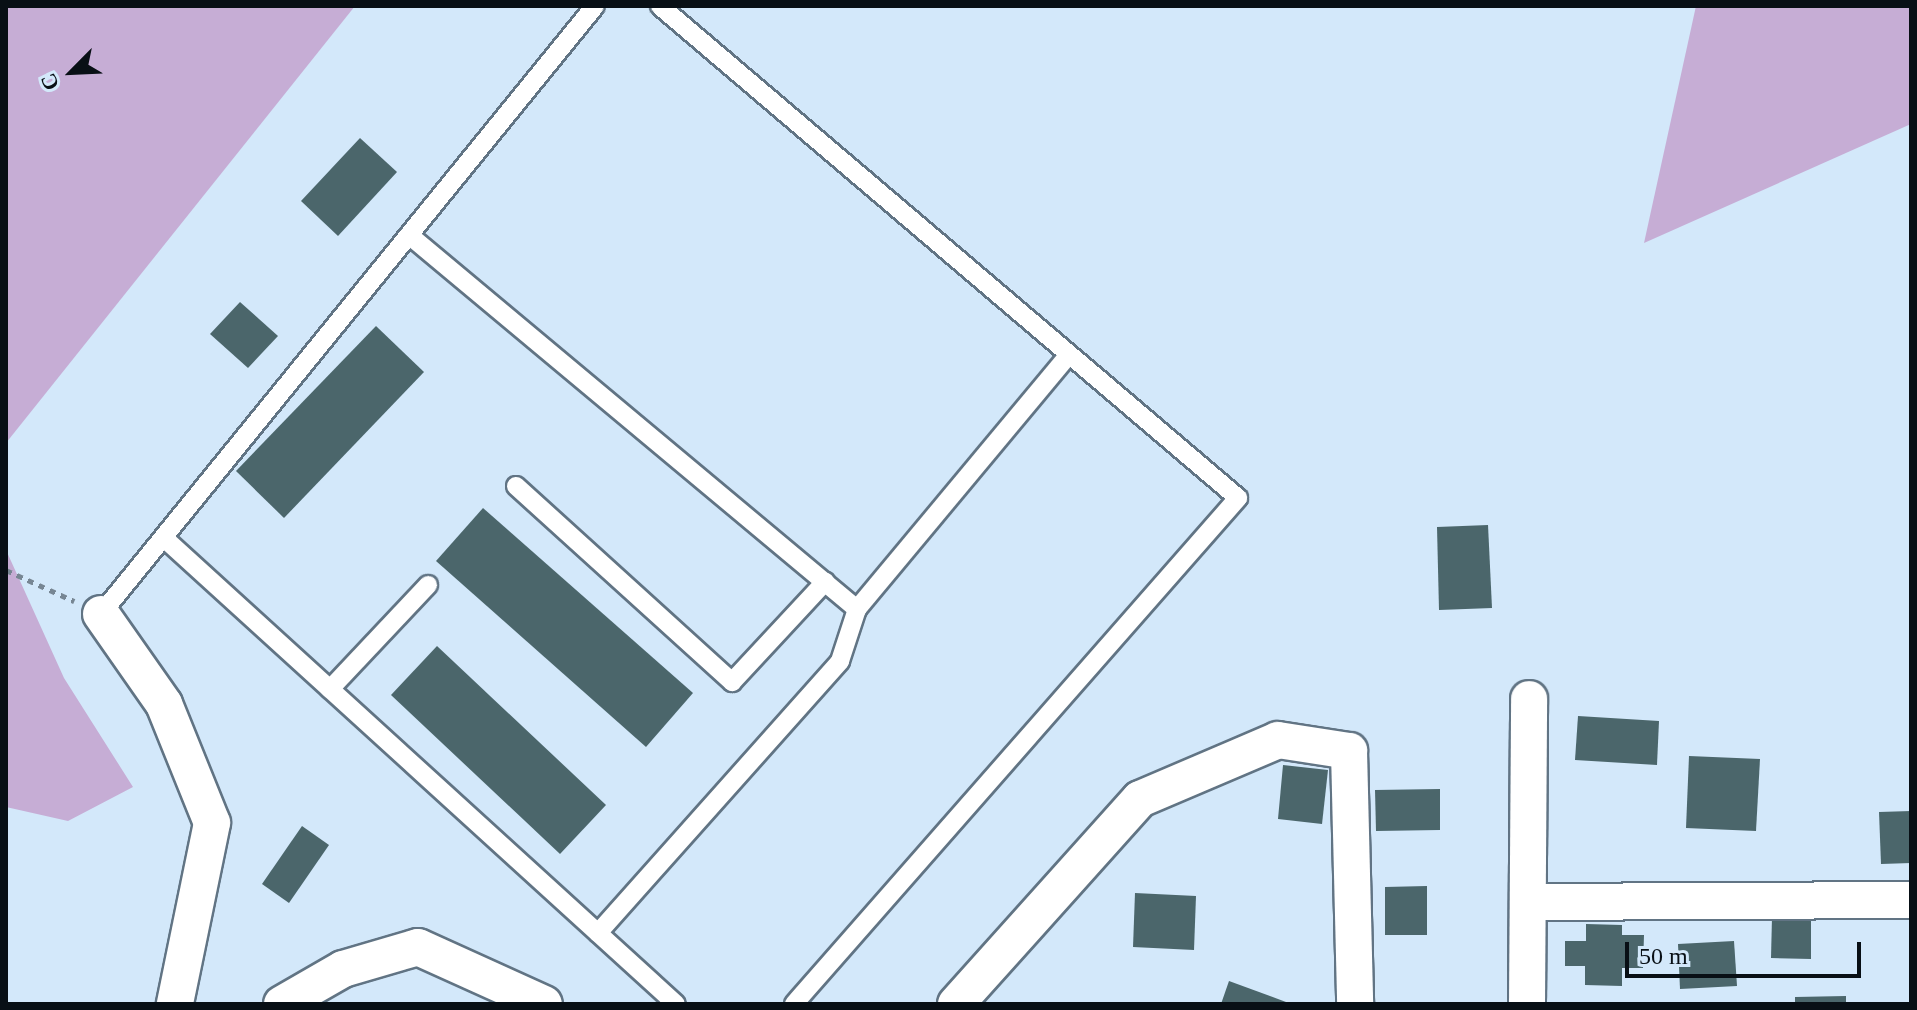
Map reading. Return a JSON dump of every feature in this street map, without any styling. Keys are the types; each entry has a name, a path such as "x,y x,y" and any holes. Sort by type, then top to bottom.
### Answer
{"street":[{"path":"101,614 164,704 212,823 175,1004"},
{"path":"1527,1004 1529,699"},
{"path":"956,1004 1140,799 1278,740 1349,751 1355,1004"},
{"path":"1528,902 1911,900"},
{"path":"282,1004 343,969 418,947 544,1004"}],"lane":[{"path":"101,614 595,6"},
{"path":"660,6 1238,498 794,1004"},
{"path":"409,235 857,609"},
{"path":"598,933 840,661 857,609 1069,355"},
{"path":"516,486 732,682 825,582"},
{"path":"164,538 676,1004"},
{"path":"330,689 428,585"}],"path":[{"path":"6,570 101,614"}],"shaded area":[{"path":"6,6 355,6 6,443"},
{"path":"1696,6 1911,6 1911,124 1644,243"},
{"path":"6,550 64,678 133,787 68,821 6,807"}],"building":[{"path":"360,138 397,172 338,236 301,201"},
{"path":"240,302 278,336 248,368 210,334"},
{"path":"376,326 424,372 284,518 236,471"},
{"path":"483,508 693,693 646,747 436,561"},
{"path":"1488,525 1492,608 1439,610 1437,527"},
{"path":"437,646 606,805 560,854 391,695"},
{"path":"1578,716 1659,721 1657,765 1575,760"},
{"path":"1689,756 1760,759 1756,831 1686,828"},
{"path":"1283,765 1328,770 1322,824 1278,819"},
{"path":"1440,789 1440,830 1376,831 1375,790"},
{"path":"1911,811 1911,863 1881,864 1879,812"},
{"path":"302,826 329,845 289,903 262,884"},
{"path":"1427,886 1427,935 1385,935 1385,887"},
{"path":"1135,893 1196,896 1194,950 1133,947"},
{"path":"1772,917 1811,918 1811,959 1771,958"},
{"path":"1586,924 1622,925 1622,935 1644,935 1643,968 1622,968 1622,986 1585,985 1585,966 1565,966 1565,941 1586,941"},
{"path":"1734,941 1737,986 1680,989 1678,944"},
{"path":"1229,981 1286,1002 1221,1004"},
{"path":"1846,996 1846,1004 1795,1004 1795,997"}]}
